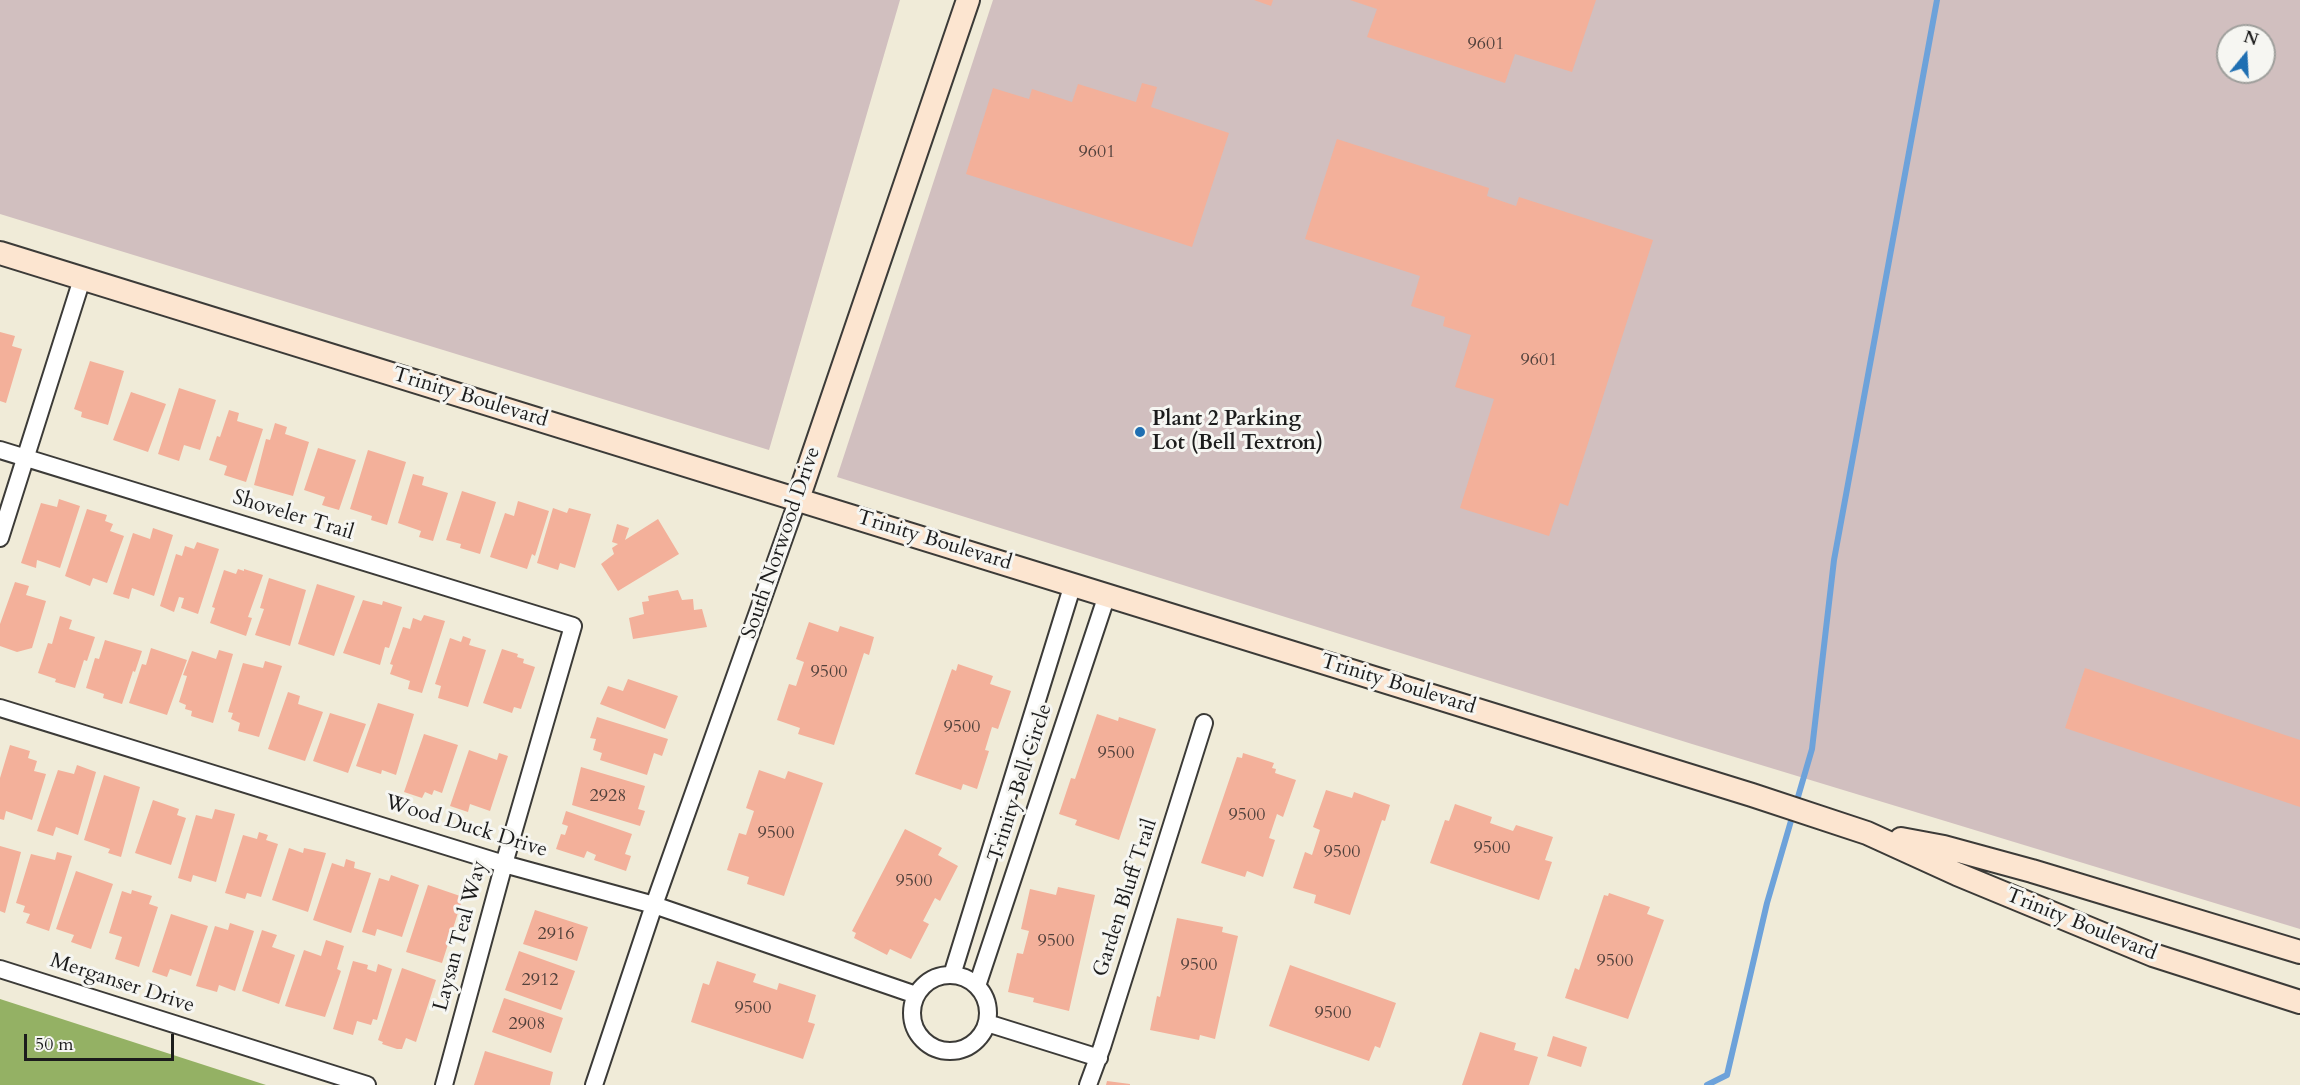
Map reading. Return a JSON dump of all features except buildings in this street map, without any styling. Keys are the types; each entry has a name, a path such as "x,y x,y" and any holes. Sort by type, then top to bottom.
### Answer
{"main road":[{"name":"South Norwood Drive","path":"798,499 968,0"},
{"name":"Trinity Boulevard","path":"0,253 1752,795 1867,833 1957,874 2153,955 2300,1002"},
{"name":"Trinity Boulevard","path":"1867,833 1944,847 2010,865 2300,952"}],"street":[{"path":"0,538 82,279"},
{"name":"Shoveler Trail","path":"0,450 573,626"},
{"name":"South Norwood Drive","path":"594,1085 654,905 798,499"},
{"name":"Trinity Bell Circle","path":"952,975 1072,584"},
{"name":"Trinity Bell Circle","path":"977,986 1107,595"},
{"name":"Laysan Teal Way","path":"444,1085 504,864 573,626"},
{"name":"Wood Duck Drive","path":"0,708 504,864 654,905 916,995"},
{"name":"Garden Bluff Trail","path":"1088,1085 1099,1058 1204,723"},
{"name":"Merganser Drive","path":"0,969 367,1085"},
{"path":"952,975 963,977 977,986 984,995 988,1009 987,1023 981,1036 970,1046 957,1052 942,1052 927,1045 916,1034 911,1019 912,1003 920,989 932,979 952,975"},
{"path":"987,1023 1099,1058"}],"shaded area":[{"path":"0,0 900,0 769,450 0,214"},
{"path":"993,0 2300,0 2300,929 1692,744 837,477"}],"green space":[{"path":"0,999 266,1085 0,1085"}],"waterway":[{"path":"1707,1085 1727,1075 1767,903 1812,749 1834,560 1937,0"}],"place":[{"name":"Plant 2 Parking Lot (Bell Textron)","path":"1140,432"}]}
